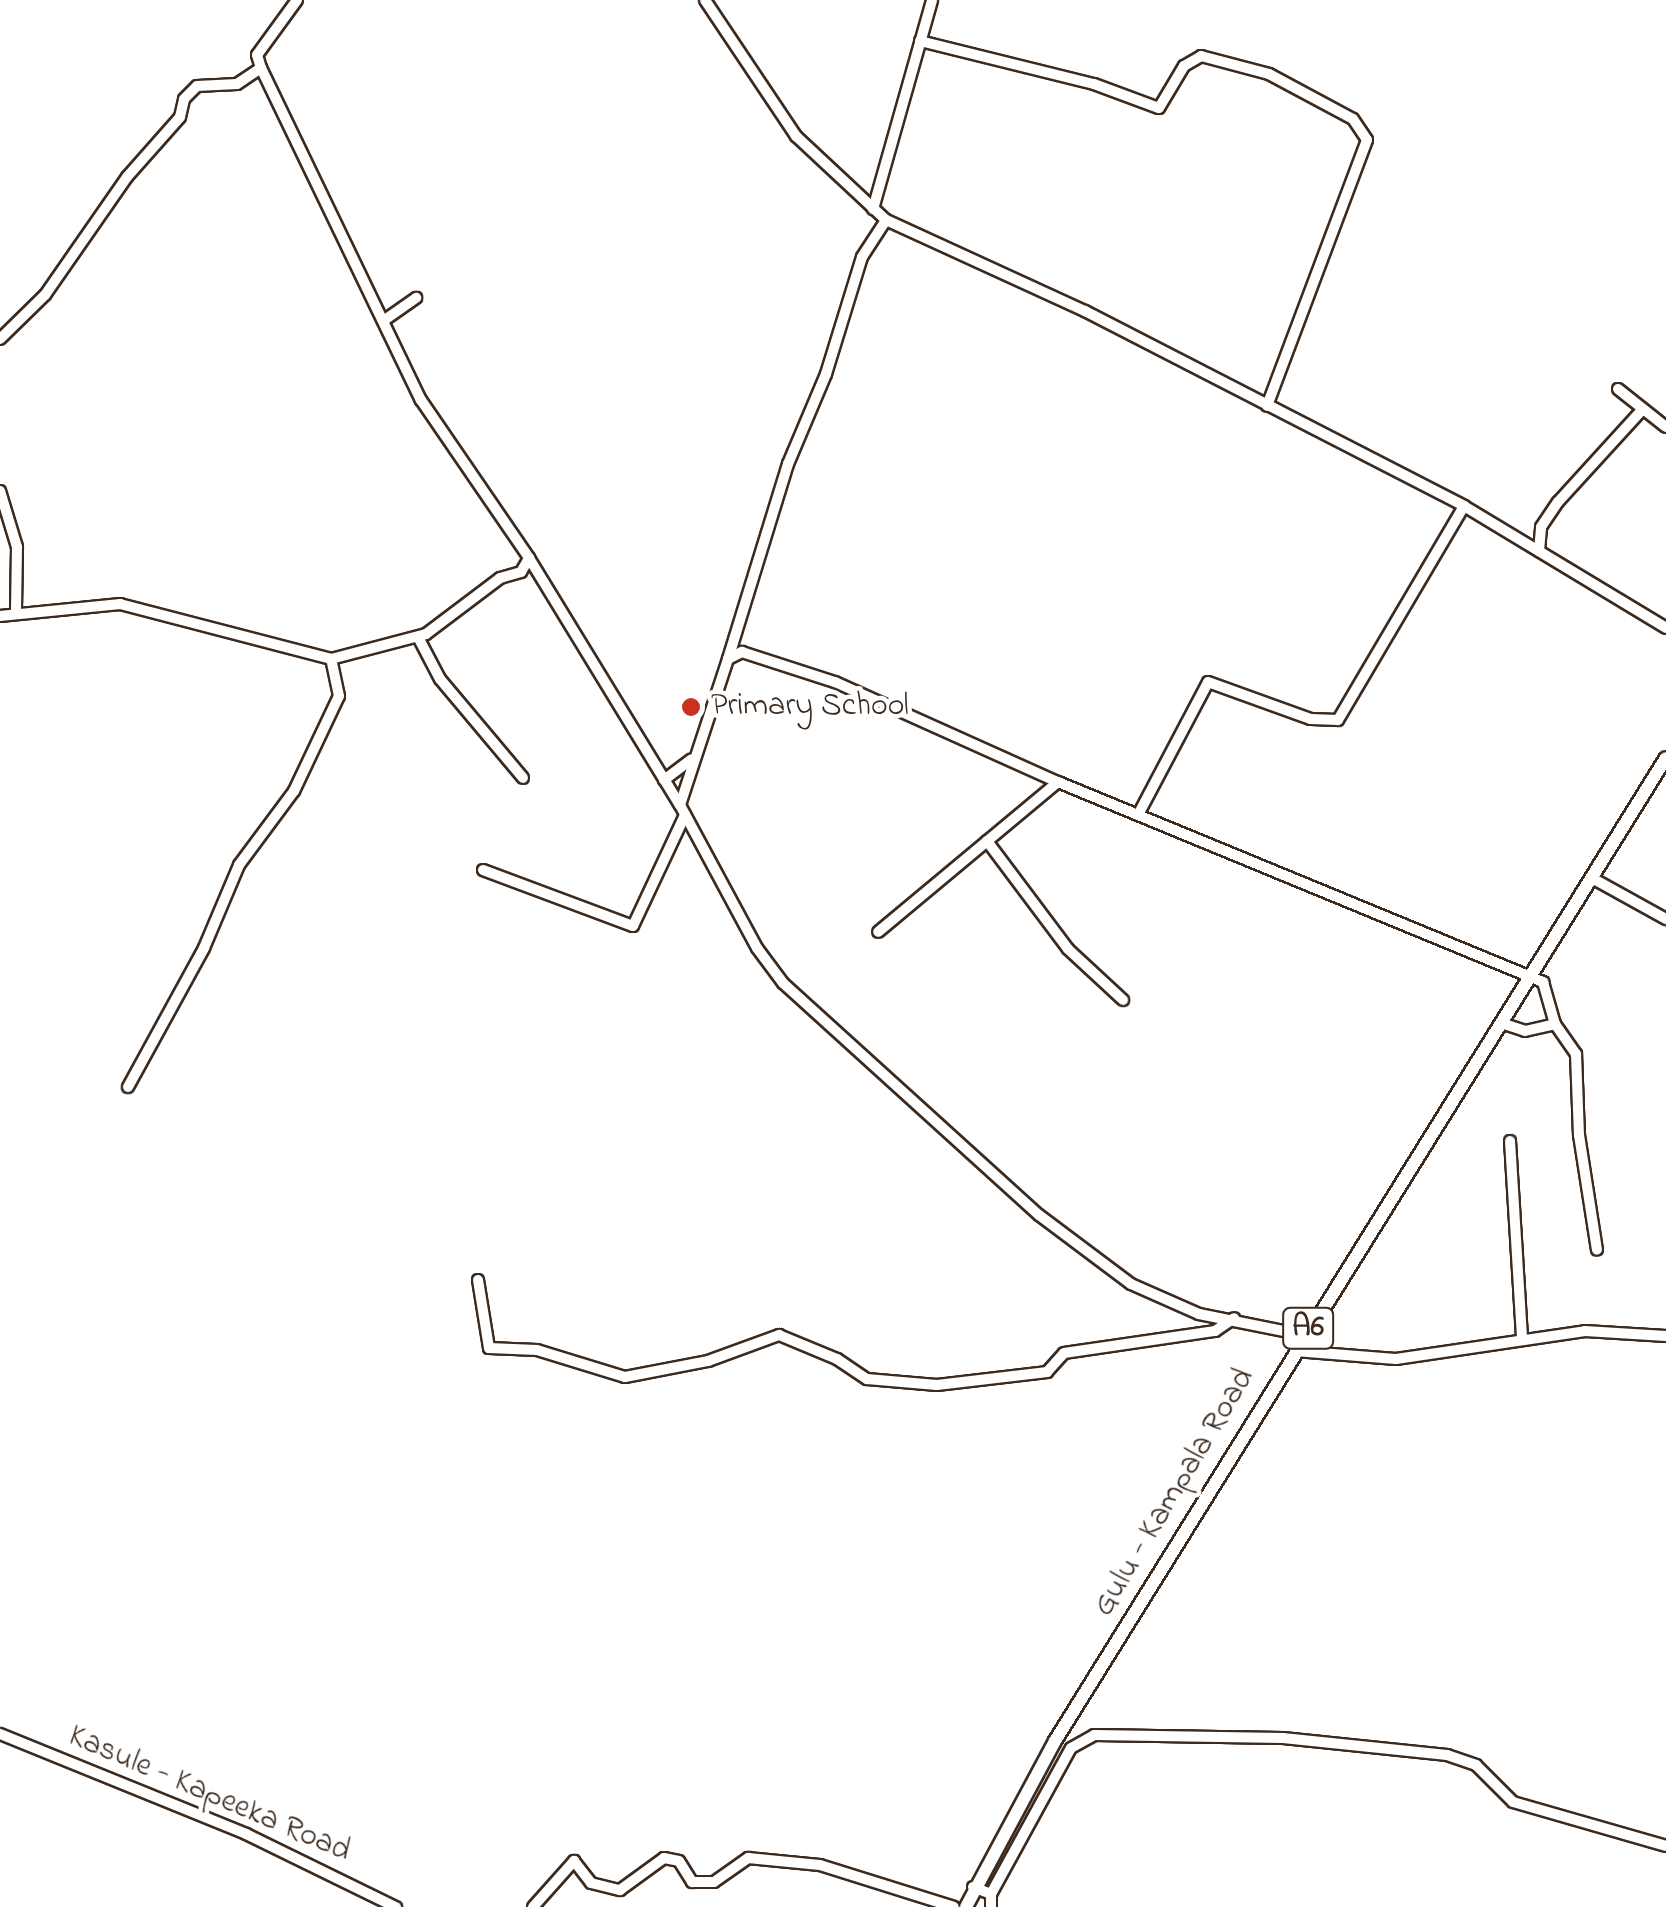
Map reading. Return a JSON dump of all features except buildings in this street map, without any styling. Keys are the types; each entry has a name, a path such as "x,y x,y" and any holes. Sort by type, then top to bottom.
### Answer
{"main road":[{"name":"Gulu - Kampala Road","path":"966,1907 973,1887 1294,1350 1666,758"}],"street":[{"path":"297,0 257,54 261,68 386,320 421,400 529,558 540,584 683,810 758,948 828,1024 1038,1215 1131,1284 1199,1314 1235,1318 1303,1336"},
{"path":"705,0 796,136 886,220 1086,312 1464,506 1666,628"},
{"path":"872,209 932,0"},
{"path":"920,41 1020,71 1094,84 1159,108 1184,66 1201,56 1269,74 1353,120 1366,140 1267,406"},
{"path":"0,339 44,295 196,86 238,84 261,68"},
{"path":"483,870 633,926 683,810 695,757 715,714 788,464 826,374 862,257 886,220"},
{"path":"386,320 416,298"},
{"path":"1618,389 1666,427"},
{"path":"1540,552 1541,526 1558,502 1642,410"},
{"path":"0,491 17,547 16,611"},
{"path":"1138,816 1208,682 1312,719 1338,720 1464,506"},
{"path":"0,616 16,611 120,604 332,659 418,637 500,578 520,572 529,558"},
{"path":"520,572 540,584"},
{"path":"418,637 440,680 523,778"},
{"path":"728,660 742,652 762,654 1138,816 1542,982 1555,1024 1576,1054 1579,1135 1597,1250"},
{"path":"128,1087 204,948 239,866 301,776 339,696 332,659"},
{"path":"664,780 695,757"},
{"path":"878,932 986,841 1023,818 1058,782"},
{"path":"986,841 1068,949 1123,1000"},
{"path":"1592,878 1666,919"},
{"path":"1501,1024 1525,1031 1555,1024"},
{"path":"1510,1141 1522,1339"},
{"path":"478,1280 489,1348 537,1350 625,1377 708,1360 779,1335 867,1379 938,1384 1047,1372 1064,1353 1216,1331 1235,1318"},
{"path":"1294,1350 1396,1359 1586,1331 1666,1336"},
{"name":"Kasule - Kapeeka Road","path":"0,1734 246,1834 396,1907"},
{"path":"991,1907 991,1894 1071,1748 1094,1734 1283,1738 1447,1755 1476,1765 1513,1802 1666,1846"},
{"path":"533,1907 574,1862 591,1883 620,1890 664,1858 679,1861 692,1882 714,1882 748,1858 820,1865 954,1907"},
{"path":"973,1887 991,1894"}],"place":[{"name":"Primary School","path":"691,707"}]}
